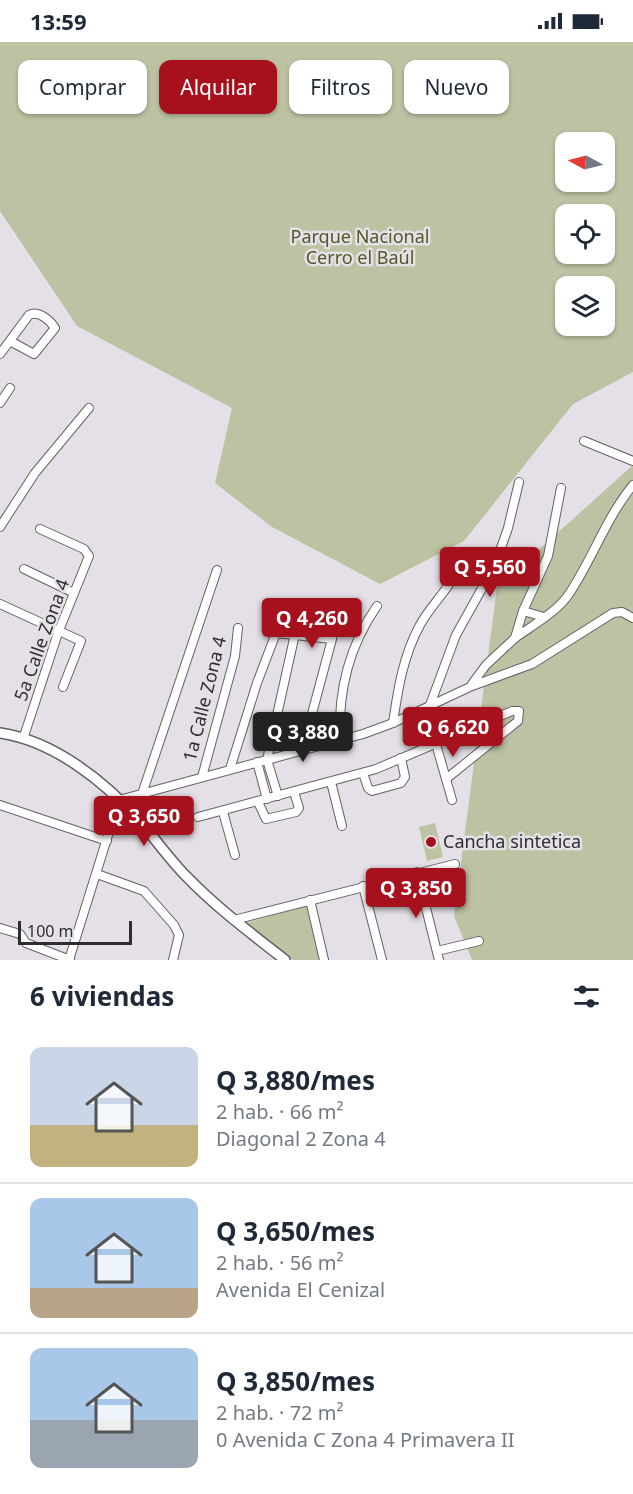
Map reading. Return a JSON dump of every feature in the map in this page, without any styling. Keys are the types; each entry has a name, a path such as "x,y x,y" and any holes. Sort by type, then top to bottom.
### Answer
{"street":[{"path":"0,354 10,340 30,315 34,312 55,328 37,353 30,353 10,340"},
{"path":"0,403 10,388"},
{"path":"0,527 35,473 89,408"},
{"path":"584,441 633,461"},
{"path":"430,705 456,635 495,565 508,528 519,482"},
{"path":"472,686 486,665 515,638 568,596 612,512 633,485"},
{"path":"515,638 523,610 548,556 561,488"},
{"name":"5a Calle Zona 4","path":"24,736 58,633 89,554 40,529"},
{"path":"393,723 400,678 409,649 420,625 455,577 462,559"},
{"path":"24,569 74,593"},
{"path":"142,794 217,570"},
{"path":"0,604 81,643 63,687"},
{"path":"340,739 339,701 347,667 367,621 377,606"},
{"path":"523,610 544,617"},
{"path":"622,612 633,618"},
{"path":"119,800 363,734 393,723 472,686 532,664 613,613 633,612"},
{"name":"1a Calle Zona 4","path":"202,777 235,656 237,628"},
{"path":"230,769 276,633 332,639 302,751"},
{"path":"278,796 267,760 295,634"},
{"path":"198,817 363,773 512,711 521,714 518,721 446,778"},
{"path":"0,733 24,736 55,752 95,779 119,800 188,878 234,920 285,960"},
{"path":"436,744 452,800"},
{"path":"363,773 368,788 372,791 401,783 405,777 401,758"},
{"path":"257,762 267,799"},
{"path":"331,782 342,826"},
{"path":"258,802 264,818 286,814 299,808 294,792"},
{"path":"0,928 20,934 26,943 69,960 119,800"},
{"path":"0,805 107,842"},
{"path":"223,812 235,855"},
{"path":"234,920 456,864"},
{"path":"417,872 439,960"},
{"path":"96,874 139,888 174,925 179,935 173,960"},
{"path":"363,886 382,960"},
{"path":"310,900 324,960"},
{"path":"437,951 479,940"}],"green space":[{"name":"Parque Nacional Cerro el Baúl","path":"0,42 633,42 633,372 573,404 464,541 380,584 272,527 215,483 232,408 77,326 0,211"},
{"path":"633,465 633,960 472,960 454,916 497,587"},
{"name":"Cancha sintetica","path":"435,823 443,857 427,861 419,827"},
{"path":"307,905 321,960 293,960 246,923"}],"place":[{"name":"Cancha sintetica","path":"431,842"}]}
